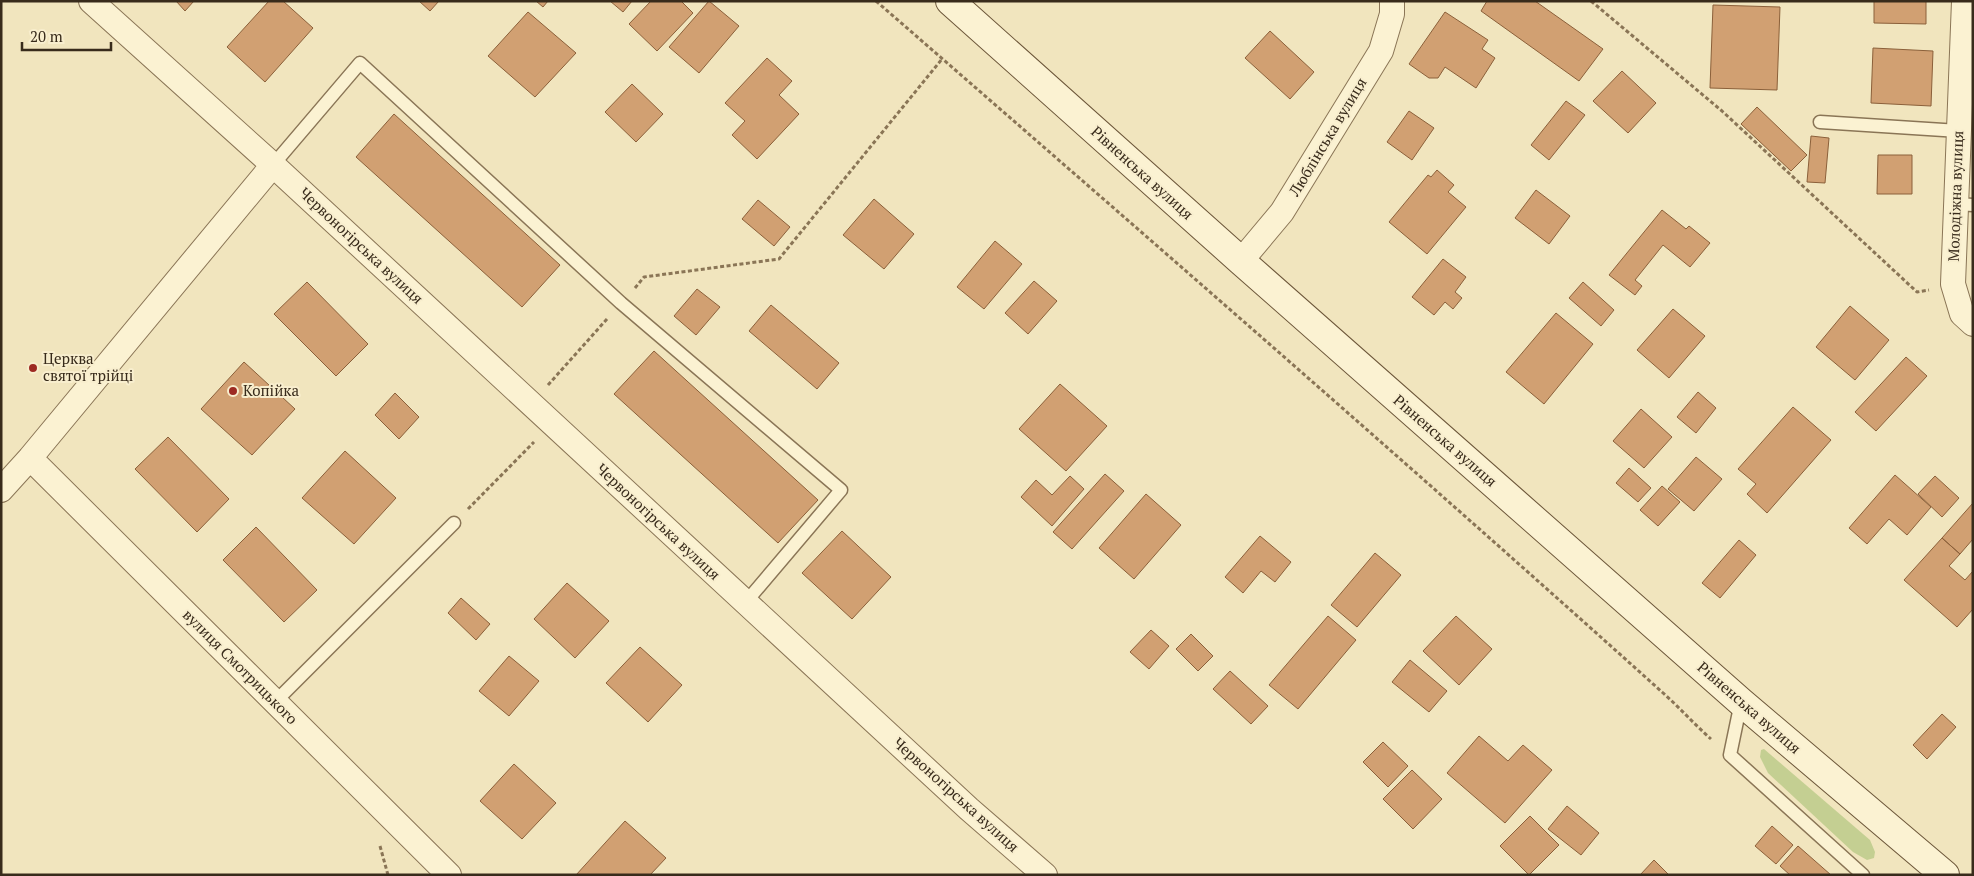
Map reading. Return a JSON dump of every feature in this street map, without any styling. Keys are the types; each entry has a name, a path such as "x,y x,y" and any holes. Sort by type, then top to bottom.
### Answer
{"main road":[{"name":"Рівненська вулиця","path":"950,1 1241,261 1741,702 1945,875"}],"street":[{"name":"Червоногірська вулиця","path":"91,1 273,166 969,809 1045,875"},
{"name":"Люблінська вулиця","path":"1241,261 1282,212 1381,51 1392,14 1392,1"},
{"name":"Молодіжна вулиця","path":"1964,1 1968,27 1959,131 1964,205 1953,284 1962,314 1973,324"},
{"path":"1,490 30,458 273,166"},
{"name":"вулиця Смотрицького","path":"30,458 449,875"}],"lane":[{"path":"273,166 360,64 621,303 841,490 746,602"},
{"path":"1820,122 1959,131"},
{"path":"275,702 454,523"},
{"path":"1741,702 1730,755 1863,875"}],"path":[{"path":"876,1 1477,527 1666,695 1730,755"},
{"path":"1591,1 1722,111 1917,292 1953,284"},
{"path":"531,404 644,277 779,259 942,59"},
{"path":"454,523 552,424"}],"green space":[{"path":"1764,749 1870,840 1875,852 1874,858 1867,860 1853,852 1768,773 1760,757 1761,750"}],"building":[{"path":"176,1 194,1 185,11"},
{"path":"269,1 283,1 313,28 265,82 227,47"},
{"path":"419,1 439,1 430,11"},
{"path":"536,1 548,1 543,7"},
{"path":"610,1 632,1 623,12"},
{"path":"651,1 681,1 693,13 657,51 629,24"},
{"path":"709,1 739,26 699,73 669,47"},
{"path":"1487,1 1535,1 1603,49 1579,81 1481,11"},
{"path":"1874,1 1926,1 1926,24 1874,23"},
{"path":"1713,5 1780,7 1777,90 1710,88"},
{"path":"528,12 576,53 535,97 488,56"},
{"path":"1445,12 1488,40 1482,49 1495,58 1476,88 1445,67 1438,78 1429,78 1409,64"},
{"path":"1270,31 1314,72 1290,99 1245,58"},
{"path":"1873,48 1933,51 1931,106 1871,103"},
{"path":"767,58 792,81 779,95 799,114 757,159 732,135 745,121 725,103"},
{"path":"1622,71 1656,103 1628,133 1593,101"},
{"path":"632,84 663,114 636,142 605,112"},
{"path":"1566,101 1585,115 1549,160 1531,145"},
{"path":"1757,107 1807,155 1791,171 1741,124"},
{"path":"1409,111 1434,128 1412,160 1387,142"},
{"path":"394,114 560,265 522,307 356,157"},
{"path":"1811,136 1829,138 1825,183 1807,182"},
{"path":"1878,155 1912,155 1912,194 1877,194"},
{"path":"1437,170 1454,185 1448,192 1466,207 1427,254 1389,222 1428,175 1431,177"},
{"path":"1536,190 1570,216 1549,244 1515,218"},
{"path":"874,199 914,234 884,269 843,235"},
{"path":"758,200 790,227 774,246 742,219"},
{"path":"1662,210 1686,229 1689,226 1710,243 1690,267 1663,245 1635,280 1642,286 1635,295 1609,275"},
{"path":"995,241 1022,264 984,309 957,287"},
{"path":"1443,259 1466,277 1455,292 1462,298 1453,309 1445,302 1434,315 1412,297"},
{"path":"1034,281 1057,301 1028,334 1005,313"},
{"path":"307,282 368,344 336,376 274,314"},
{"path":"1583,282 1614,310 1601,326 1569,298"},
{"path":"697,289 720,307 696,335 674,316"},
{"path":"771,305 839,363 817,389 749,331"},
{"path":"1850,306 1889,340 1855,380 1816,347"},
{"path":"1673,309 1705,336 1669,378 1637,350"},
{"path":"1556,313 1593,344 1544,404 1506,372"},
{"path":"654,351 818,500 778,543 614,394"},
{"path":"1906,357 1927,376 1876,431 1855,412"},
{"path":"244,362 295,409 252,455 201,409"},
{"path":"1060,384 1107,426 1066,471 1019,429"},
{"path":"1698,392 1716,408 1696,433 1677,417"},
{"path":"395,393 419,417 399,439 375,415"},
{"path":"1793,407 1831,440 1767,513 1747,494 1756,484 1738,469"},
{"path":"1641,409 1672,437 1644,468 1613,441"},
{"path":"168,437 229,499 197,532 135,469"},
{"path":"345,451 396,498 354,544 302,498"},
{"path":"1696,457 1722,479 1694,511 1668,489"},
{"path":"1629,468 1651,488 1638,502 1616,483"},
{"path":"1105,474 1124,491 1072,549 1053,532"},
{"path":"1895,475 1931,507 1907,535 1889,519 1867,544 1849,528"},
{"path":"1070,476 1084,489 1052,526 1021,497 1036,480 1052,495"},
{"path":"1935,476 1959,498 1942,517 1918,494"},
{"path":"1662,486 1680,502 1658,526 1640,510"},
{"path":"1146,494 1181,525 1134,579 1099,548"},
{"path":"1973,503 1973,539 1960,554 1942,538"},
{"path":"256,527 317,590 284,622 223,560"},
{"path":"842,531 891,577 852,619 802,573"},
{"path":"1260,536 1291,562 1275,582 1261,571 1243,593 1225,577"},
{"path":"1942,538 1960,554 1949,566 1965,580 1973,571 1973,609 1957,627 1904,580"},
{"path":"1739,540 1756,555 1720,598 1702,583"},
{"path":"1375,553 1401,575 1357,627 1331,605"},
{"path":"567,583 609,621 575,658 534,619"},
{"path":"461,598 490,624 476,640 448,613"},
{"path":"1328,616 1356,640 1298,709 1269,685"},
{"path":"1456,616 1492,649 1459,685 1423,651"},
{"path":"1151,630 1169,646 1149,669 1130,652"},
{"path":"1191,634 1213,656 1198,671 1176,649"},
{"path":"640,647 682,685 648,722 606,683"},
{"path":"509,656 539,681 509,716 479,691"},
{"path":"1410,660 1447,691 1429,712 1392,682"},
{"path":"1230,671 1268,706 1251,724 1213,689"},
{"path":"1942,714 1956,727 1927,759 1913,745"},
{"path":"1479,736 1508,761 1523,745 1552,770 1505,823 1447,773"},
{"path":"1383,742 1408,766 1388,787 1363,762"},
{"path":"514,764 556,803 522,839 480,801"},
{"path":"1412,770 1442,799 1413,829 1383,799"},
{"path":"1567,806 1599,833 1581,855 1548,829"},
{"path":"1530,816 1559,845 1529,875 1500,846"},
{"path":"625,821 666,858 650,875 576,875"},
{"path":"1772,826 1793,845 1776,864 1755,846"},
{"path":"1798,846 1831,875 1790,875 1780,866"},
{"path":"1654,860 1669,875 1640,875"}],"place":[{"name":"Церква святої трійці","path":"33,368"},
{"name":"Копійка","path":"233,391"}]}
